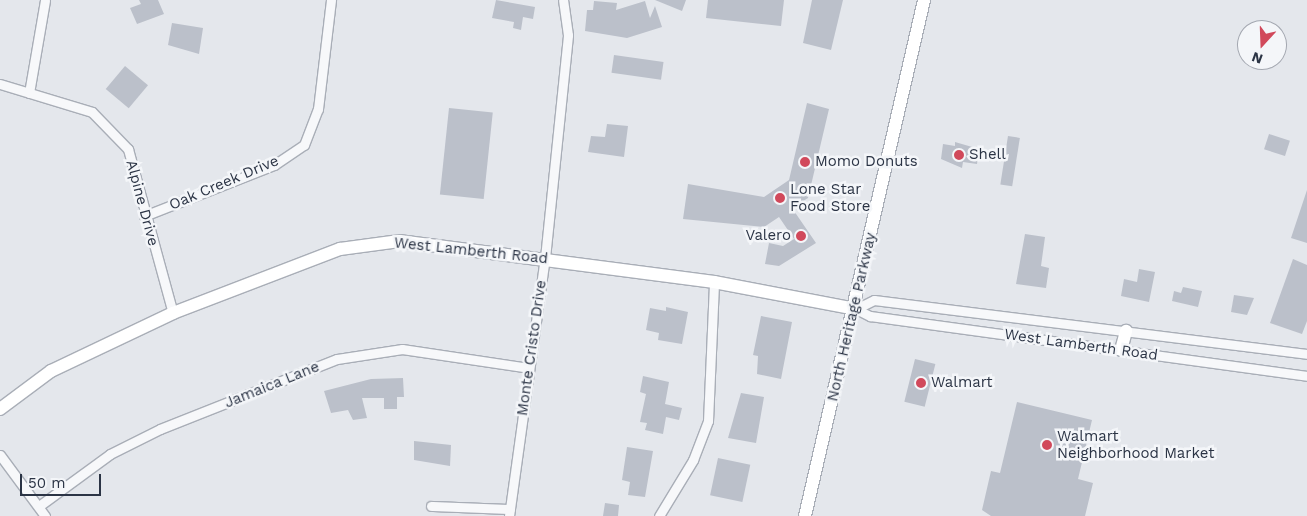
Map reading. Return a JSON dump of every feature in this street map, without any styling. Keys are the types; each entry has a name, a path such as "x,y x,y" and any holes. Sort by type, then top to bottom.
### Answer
{"street":[{"path":"29,93 45,0"},
{"name":"Oak Creek Drive","path":"144,216 274,165 304,145 318,109 331,0"},
{"name":"Monte Cristo Drive","path":"509,513 545,258 568,35 563,0"},
{"name":"North Heritage Parkway","path":"806,516 856,309 924,0"},
{"name":"Alpine Drive","path":"0,84 92,112 128,149 144,216 173,313"},
{"name":"West Lamberth Road","path":"0,409 51,371 173,313 340,249 399,242 545,258 714,282 856,309 870,316 1307,376"},
{"path":"659,516 693,460 708,421 714,282"},
{"name":"West Lamberth Road","path":"856,309 874,300 1307,354"},
{"path":"1121,350 1126,331"},
{"name":"Jamaica Lane","path":"39,506 110,454 160,429 337,359 402,349 528,368"},
{"path":"0,455 45,516"},
{"path":"431,506 509,513"}],"building":[{"path":"139,0 158,0 164,14 137,24 130,8 141,4"},
{"path":"496,0 535,7 533,19 523,17 521,30 513,28 514,22 492,18"},
{"path":"655,0 686,0 682,11"},
{"path":"708,0 784,0 781,26 706,18"},
{"path":"812,0 843,0 831,50 803,43"},
{"path":"594,1 617,3 616,10 645,1 650,18 655,6 662,27 627,38 585,31 587,10 593,10"},
{"path":"172,23 203,28 199,54 168,45"},
{"path":"614,55 664,62 661,80 611,73"},
{"path":"125,66 148,85 129,108 106,89"},
{"path":"807,103 829,109 808,198 792,208 816,243 779,266 765,264 769,243 783,246 794,239 779,217 764,227 683,219 688,184 764,197 789,180"},
{"path":"449,108 493,113 484,199 440,195"},
{"path":"607,124 628,126 624,157 588,152 591,136 605,137"},
{"path":"1269,134 1290,141 1285,156 1264,149"},
{"path":"1008,136 1020,138 1012,186 1000,184"},
{"name":"Shell","path":"955,142 979,149 977,164 963,162 962,168 941,159 943,144 955,146"},
{"path":"1307,190 1307,243 1291,238"},
{"path":"1025,234 1045,237 1041,266 1049,268 1046,288 1016,284"},
{"path":"1293,259 1307,265 1307,321 1302,334 1270,323"},
{"path":"1139,269 1155,272 1149,302 1121,296 1124,279 1137,282"},
{"path":"1183,287 1202,291 1198,307 1172,301 1174,291 1181,293"},
{"path":"1234,295 1254,298 1247,315 1231,312"},
{"path":"666,307 688,312 682,344 658,340 659,333 646,330 650,308 666,311"},
{"path":"761,316 792,322 781,379 757,374 758,356 753,355"},
{"name":"Walmart","path":"915,359 935,364 925,407 904,402"},
{"path":"643,376 669,382 665,404 682,408 679,420 666,417 663,434 645,430 647,423 640,422 646,394 640,392"},
{"path":"403,378 404,397 397,397 397,409 384,409 384,398 362,398 367,418 353,420 348,410 331,413 324,391 371,379"},
{"path":"741,393 764,397 756,443 728,438"},
{"name":"Walmart Neighborhood Market","path":"1017,402 1092,420 1078,479 1093,483 1085,516 991,516 982,510 991,471 1000,473"},
{"path":"414,441 451,445 450,466 414,460"},
{"path":"627,447 653,451 645,497 628,495 630,482 622,480"},
{"path":"718,458 750,465 742,502 710,495"},
{"path":"605,503 619,505 618,516 603,516"}],"place":[{"name":"Shell","path":"959,155"},
{"name":"Momo Donuts","path":"805,162"},
{"name":"Lone Star Food Store","path":"780,198"},
{"name":"Valero","path":"801,236"},
{"name":"Walmart","path":"921,383"},
{"name":"Walmart Neighborhood Market","path":"1047,445"}]}
